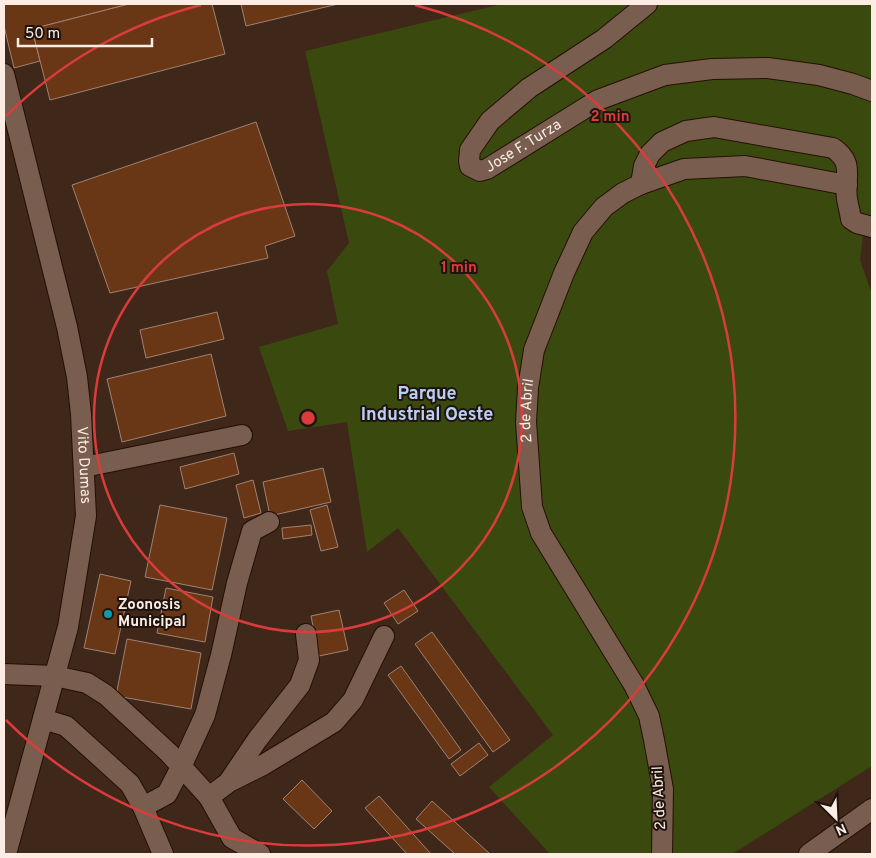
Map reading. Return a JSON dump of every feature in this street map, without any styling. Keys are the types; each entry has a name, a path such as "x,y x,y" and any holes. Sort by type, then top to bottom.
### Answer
{"street":[{"name":"Jose F. Turza","path":"647,4 604,39 529,88 490,120 470,150 468,161 470,166 480,172 488,169 598,100 665,75 712,69 768,68 819,76 853,84 872,91"},
{"name":"Vito Dumas","path":"4,74 77,377 81,414 86,516 68,627 6,854"},
{"path":"641,184 644,166 650,154 662,142 686,131 714,127 833,148 842,154 847,166 847,198 851,219 857,223 872,227"},
{"name":"2 de Abril","path":"662,854 663,789 649,716 634,685 541,533 532,507 526,422 528,388 534,350 564,273 583,232 604,207 623,192 684,169 745,166 847,185"},
{"path":"84,467 242,435"},
{"path":"143,807 167,794 182,767 205,715 252,531 269,522"},
{"path":"229,782 257,740 300,685 309,660 306,634"},
{"path":"209,797 229,782 334,722 353,700 384,636"},
{"path":"4,674 55,676 87,683 106,695 169,754 209,797 232,838 260,854"},
{"path":"43,719 66,726 130,784 143,807 163,854"},
{"path":"810,854 872,809"}],"green space":[{"path":"502,4 872,4 872,218 865,218 860,260 872,294 872,766 732,854 550,854 489,787 553,735 398,528 367,552 347,422 288,431 259,347 338,324 327,271 349,243 305,51"}],"building":[{"path":"4,4 129,4 32,29 40,61 14,68 4,26"},
{"path":"129,4 212,4 225,54 50,100 32,29"},
{"path":"241,4 338,4 246,26"},
{"path":"256,122 295,236 265,246 268,258 110,293 72,185"},
{"path":"217,312 224,339 146,358 140,330"},
{"path":"211,354 226,416 122,442 107,379"},
{"path":"234,453 239,474 185,489 180,467"},
{"path":"323,468 331,502 270,516 263,482"},
{"path":"253,480 261,513 244,518 236,485"},
{"path":"160,505 227,518 212,590 145,577"},
{"path":"327,505 338,547 321,551 310,510"},
{"path":"311,525 312,535 283,539 282,528"},
{"name":"Zoonosis Municipal","path":"100,574 131,581 115,654 84,648"},
{"path":"166,588 213,597 205,642 157,633"},
{"path":"404,590 418,611 398,624 384,603"},
{"path":"339,610 348,650 319,656 311,616"},
{"path":"432,632 510,740 493,752 415,644"},
{"path":"127,639 201,653 191,709 116,696"},
{"path":"401,666 461,750 449,759 388,675"},
{"path":"479,743 488,755 460,776 451,764"},
{"path":"302,780 332,811 314,829 283,799"},
{"path":"379,796 431,854 407,854 365,808"},
{"path":"432,801 490,854 455,854 416,819"}],"place":[{"name":"Zoonosis Municipal","path":"108,614"}],"district":[{"name":"Parque Industrial Oeste","path":"427,404"}]}
